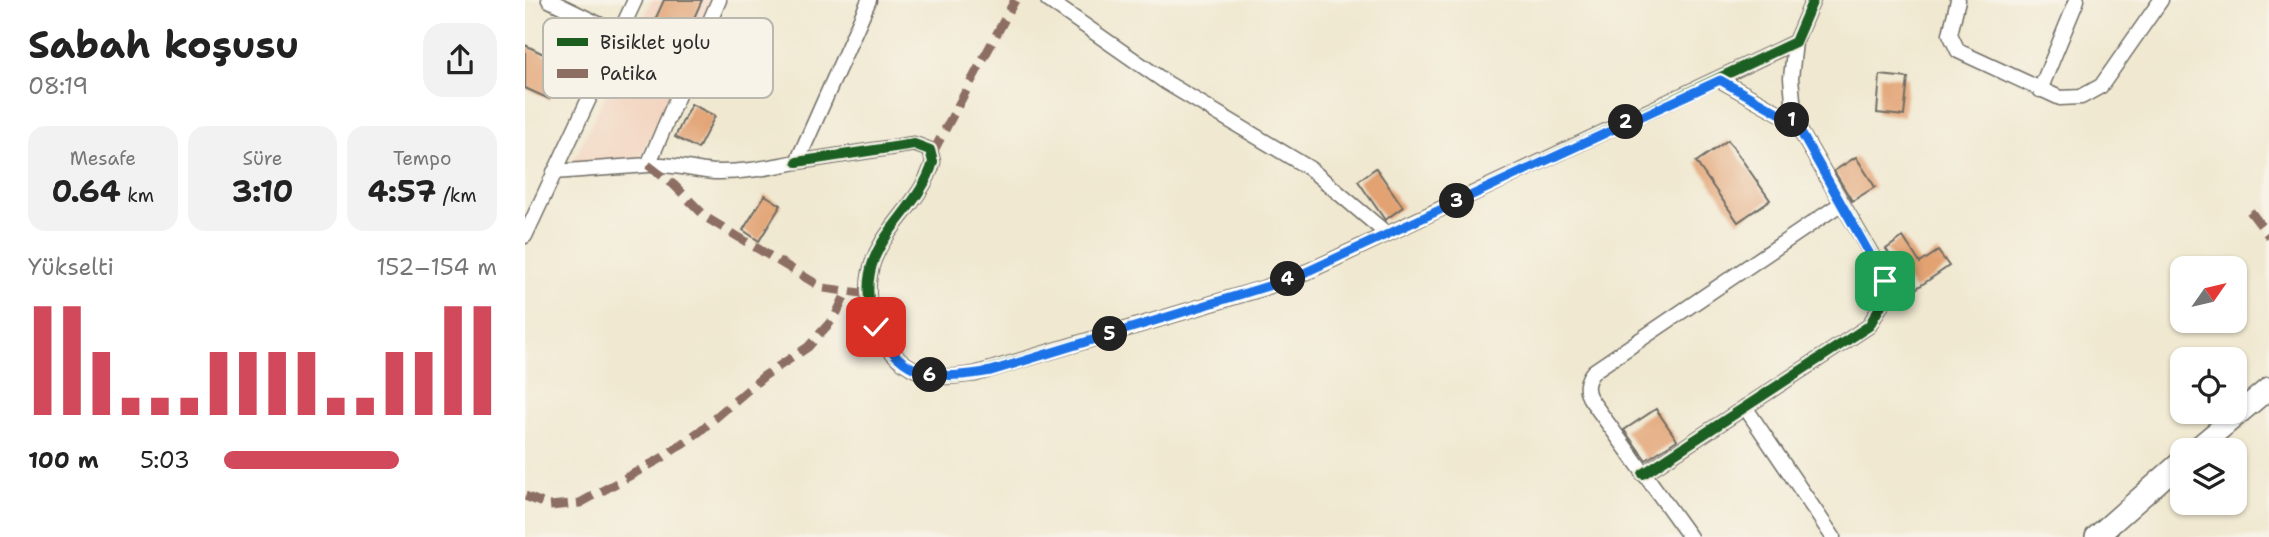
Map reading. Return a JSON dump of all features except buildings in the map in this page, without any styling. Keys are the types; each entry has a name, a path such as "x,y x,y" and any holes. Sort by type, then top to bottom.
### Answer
{"street":[{"path":"549,0 586,18"},
{"path":"627,18 635,0"},
{"path":"711,18 719,0"},
{"path":"797,162 869,0"},
{"path":"1048,0 1167,83 1309,168 1386,233"},
{"path":"1643,474 1869,326 1882,307 1885,290 1882,272 1795,122 1791,78 1795,42 1814,0"},
{"path":"1958,0 1950,34 1958,51 2066,100 2097,90 2161,0"},
{"path":"2040,90 2077,0"},
{"path":"554,172 664,163 698,170 732,172 914,144 930,150 933,162 924,183 875,257 869,294 873,317 886,345 907,365 937,376 991,371 1264,288 1311,270 1720,80 1795,42"},
{"path":"1720,80 1795,122"},
{"path":"525,236 589,98"},
{"path":"648,164 677,98"},
{"path":"525,198 542,199"},
{"path":"1690,537 1588,396 1586,385 1590,376 1842,203"},
{"path":"2209,438 2269,388"},
{"path":"1745,407 1833,537"},
{"path":"2097,537 2170,472"}],"shaded area":[{"path":"652,0 713,0 705,18 643,18"},
{"path":"604,98 668,98 637,165 588,177 573,173 570,168"}],"marked path":[{"path":"932,154 1015,0"},
{"path":"648,165 674,185 707,218 823,288 869,294"},
{"path":"2250,211 2269,236"},
{"path":"525,496 550,506 580,503 662,458 700,431 764,376 808,347 835,317 847,291"}],"cycle path":[{"path":"797,162 914,144 930,150 933,162 922,188 888,234 874,259 869,276 871,311 885,343 897,357 911,367 939,376 975,374 1264,288 1311,270 1795,42 1813,0"},
{"path":"1643,474 1869,326 1884,300 1882,272 1795,122 1720,80"}],"route":[{"path":"876,327 886,345 898,358 926,374 948,377 991,371 1291,279 1720,80 1780,111 1795,122 1885,281"}]}
